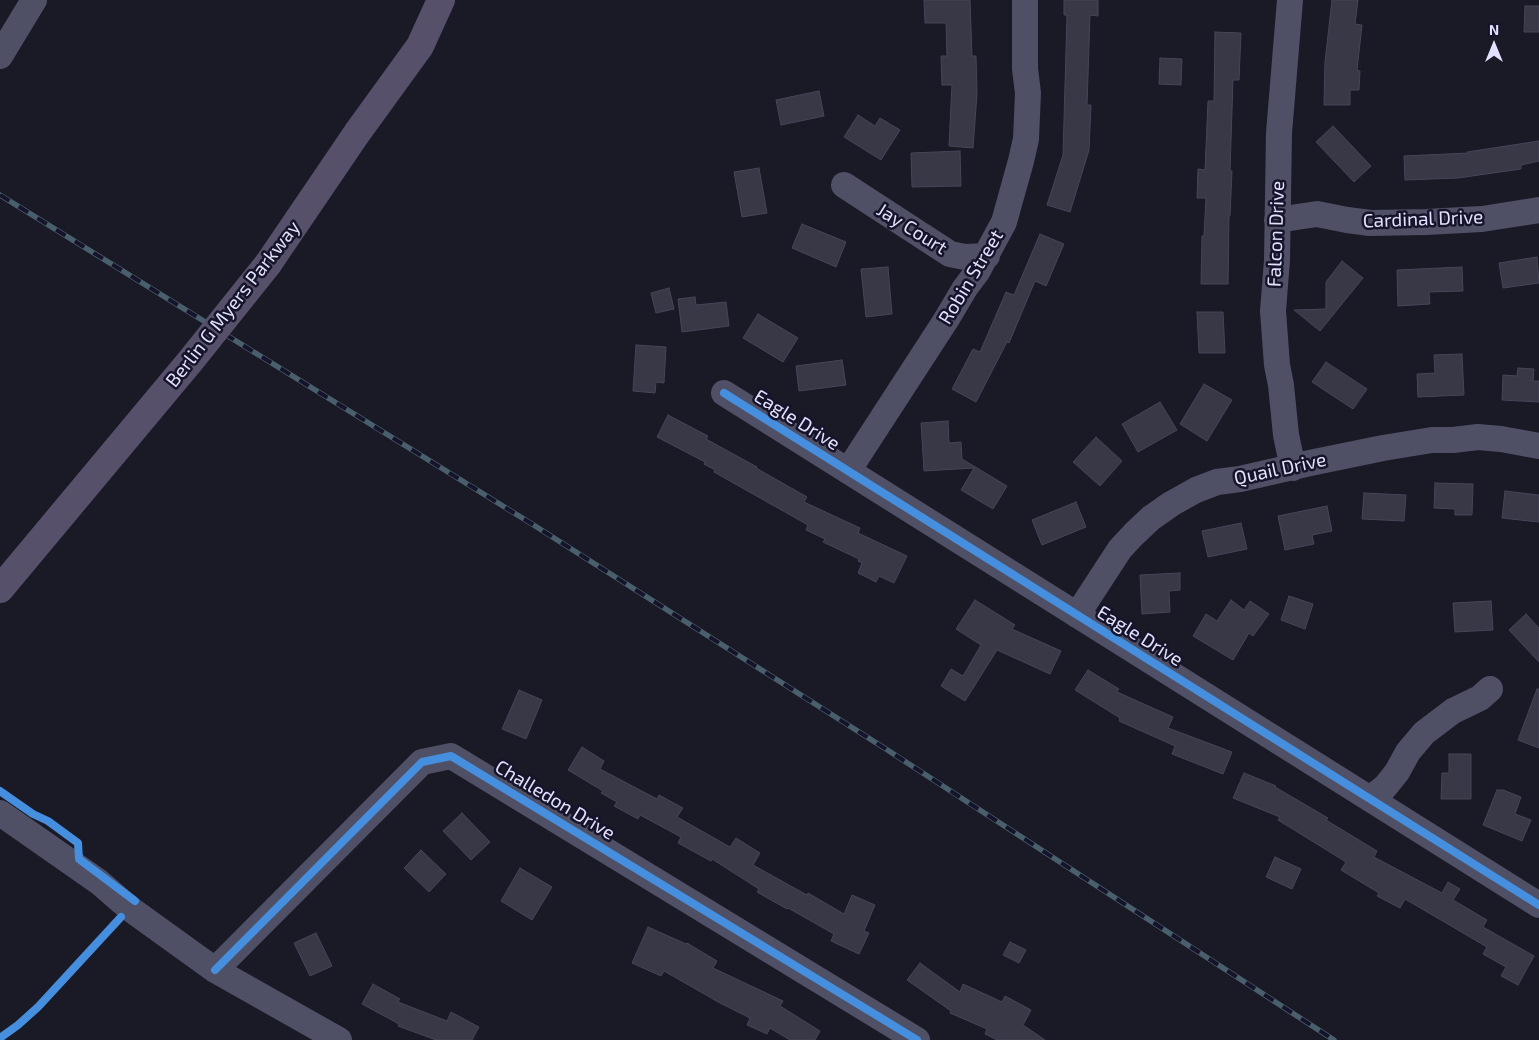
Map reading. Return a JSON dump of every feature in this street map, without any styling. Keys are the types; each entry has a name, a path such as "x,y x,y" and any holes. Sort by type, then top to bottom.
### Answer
{"main road":[{"name":"Berlin G Myers Parkway","path":"0,589 192,359 268,264 357,133 420,46 441,0"}],"street":[{"path":"0,56 34,0"},
{"name":"Robin Street","path":"848,472 987,256 1004,222 1022,161 1026,139 1028,93 1025,69 1025,0"},
{"name":"Falcon Drive","path":"1290,0 1279,133 1277,260 1273,311 1277,365 1292,468"},
{"name":"Jay Court","path":"844,185 950,254 966,257 987,256"},
{"name":"Cardinal Drive","path":"1277,220 1317,214 1370,223 1426,222 1482,219 1539,210"},
{"name":"Eagle Drive","path":"724,393 1539,905"},
{"name":"Quail Drive","path":"1077,615 1120,549 1151,518 1196,490 1217,482 1240,479 1383,448 1432,440 1502,439 1539,446"},
{"path":"1370,800 1397,772 1408,752 1424,733 1453,711 1480,698 1490,689"},
{"name":"Challedon Drive","path":"215,970 422,762 451,756 918,1040"},
{"path":"0,813 99,882 129,908 215,970 339,1040"}],"building":[{"path":"924,0 970,0 972,56 976,56 977,94 973,148 949,146 952,85 942,85 941,56 947,56 946,23 925,23"},
{"path":"1064,0 1098,0 1098,16 1090,15 1087,105 1091,105 1089,150 1070,212 1047,205 1063,155 1067,15 1064,15"},
{"path":"1332,0 1358,0 1355,24 1362,25 1357,70 1360,71 1359,90 1350,90 1350,105 1324,105 1325,62"},
{"path":"1525,6 1539,6 1539,32 1524,32"},
{"path":"1215,32 1241,33 1239,80 1233,80 1228,284 1201,284 1202,236 1204,236 1206,198 1197,198 1198,169 1205,170 1208,101 1214,101"},
{"path":"1160,58 1182,59 1181,85 1159,84"},
{"path":"819,91 824,116 781,125 776,100"},
{"path":"858,115 875,126 880,118 900,130 881,160 844,137"},
{"path":"1333,126 1371,166 1354,182 1316,142"},
{"path":"1539,141 1539,161 1521,165 1521,169 1458,178 1405,180 1404,156 1468,153"},
{"path":"960,151 961,186 912,187 911,153"},
{"path":"759,168 767,213 742,217 734,172"},
{"path":"802,224 846,242 836,267 792,248"},
{"path":"1040,234 1064,244 1046,286 1035,281 1009,343 1007,342 976,402 952,389 973,349 980,352 1006,292 1014,295"},
{"path":"1537,257 1539,283 1503,288 1499,263"},
{"path":"1342,261 1363,278 1320,331 1294,310 1326,309 1326,282"},
{"path":"888,267 892,314 866,317 861,269"},
{"path":"1462,267 1463,291 1429,292 1430,304 1398,306 1397,270"},
{"path":"669,288 674,309 656,313 651,293"},
{"path":"695,297 696,305 726,302 729,326 682,332 678,299"},
{"path":"1197,312 1223,312 1225,353 1199,353"},
{"path":"758,314 798,338 783,362 743,338"},
{"path":"636,345 666,347 664,383 656,382 655,393 633,391"},
{"path":"1462,354 1464,395 1418,397 1417,374 1435,373 1434,355"},
{"path":"842,360 846,385 799,391 796,366"},
{"path":"1326,362 1367,389 1353,409 1312,382"},
{"path":"1518,368 1534,369 1533,381 1539,381 1539,402 1502,400 1503,375 1517,376"},
{"path":"1204,384 1232,400 1207,441 1180,424"},
{"path":"1160,402 1177,430 1138,452 1122,424"},
{"path":"668,415 708,436 706,439 807,497 804,502 860,528 858,533 907,556 894,583 879,576 876,582 858,573 862,563 858,561 859,559 823,542 825,539 806,530 808,525 714,472 715,470 704,464 705,462 657,437"},
{"path":"948,421 949,443 961,442 962,459 1007,486 993,509 961,490 974,468 924,471 921,423"},
{"path":"1096,437 1122,461 1100,486 1073,462"},
{"path":"1435,483 1473,484 1472,515 1455,515 1455,509 1434,508"},
{"path":"1505,491 1539,495 1539,522 1502,518"},
{"path":"1364,493 1406,495 1404,521 1362,519"},
{"path":"1076,502 1086,527 1042,545 1032,520"},
{"path":"1327,506 1332,531 1312,535 1314,544 1285,550 1278,516"},
{"path":"1241,523 1247,549 1208,557 1202,531"},
{"path":"1180,573 1180,590 1169,591 1170,612 1142,614 1140,575"},
{"path":"1289,596 1313,604 1305,629 1281,620"},
{"path":"975,600 1015,625 1012,629 1061,651 1050,674 997,650 965,701 941,686 951,669 963,676 981,645 956,629"},
{"path":"1231,600 1244,610 1250,601 1269,614 1253,636 1249,633 1233,660 1193,636 1206,614 1217,621"},
{"path":"1491,601 1493,630 1455,632 1453,603"},
{"path":"1526,614 1539,628 1539,662 1509,630"},
{"path":"1088,670 1119,689 1117,692 1173,717 1168,728 1232,752 1223,774 1172,754 1175,746 1119,721 1120,718 1075,690"},
{"path":"1537,689 1539,689 1539,748 1518,740"},
{"path":"519,690 542,700 526,739 502,729"},
{"path":"582,747 604,761 600,769 657,799 659,795 683,808 677,817 730,847 736,838 760,853 753,865 807,895 808,893 844,914 852,895 875,905 864,931 869,933 859,954 831,941 834,934 757,892 759,889 712,859 711,861 678,843 681,837 640,815 638,819 614,806 617,802 601,793 603,791 568,770"},
{"path":"1449,754 1471,754 1471,799 1441,799 1442,773 1449,773"},
{"path":"1244,773 1276,786 1328,818 1326,820 1377,851 1374,857 1442,893 1448,882 1460,889 1453,900 1487,920 1483,927 1534,956 1518,985 1501,976 1506,967 1483,954 1487,947 1405,899 1400,908 1377,896 1379,893 1341,870 1346,862 1278,820 1280,817 1233,798"},
{"path":"1497,790 1503,790 1521,797 1515,814 1531,820 1522,841 1483,825"},
{"path":"462,813 490,842 471,860 443,831"},
{"path":"421,850 446,874 429,892 404,868"},
{"path":"1275,857 1301,869 1292,889 1266,877"},
{"path":"520,868 552,887 532,920 501,901"},
{"path":"648,927 687,943 717,961 713,968 783,1001 780,1006 820,1031 815,1040 790,1040 770,1028 767,1034 747,1025 750,1018 664,971 661,976 632,963"},
{"path":"316,933 332,966 310,976 294,943"},
{"path":"1010,942 1026,950 1019,963 1003,955"},
{"path":"920,963 960,992 963,984 1002,1002 1005,996 1031,1010 1023,1025 1045,1040 997,1040 985,1034 987,1029 950,1013 951,1011 907,980"},
{"path":"373,984 400,999 398,1002 447,1021 451,1012 479,1027 472,1040 436,1040 398,1026 399,1024 362,1004"}],"railway":[{"path":"0,195 532,524 889,751 1334,1040"}],"cycle path":[{"path":"724,393 1539,905"},
{"path":"215,970 422,762 451,756 917,1040"},
{"path":"0,791 33,814 48,821 78,843 79,859 135,901"},
{"path":"0,1038 38,1007 121,917"}]}
